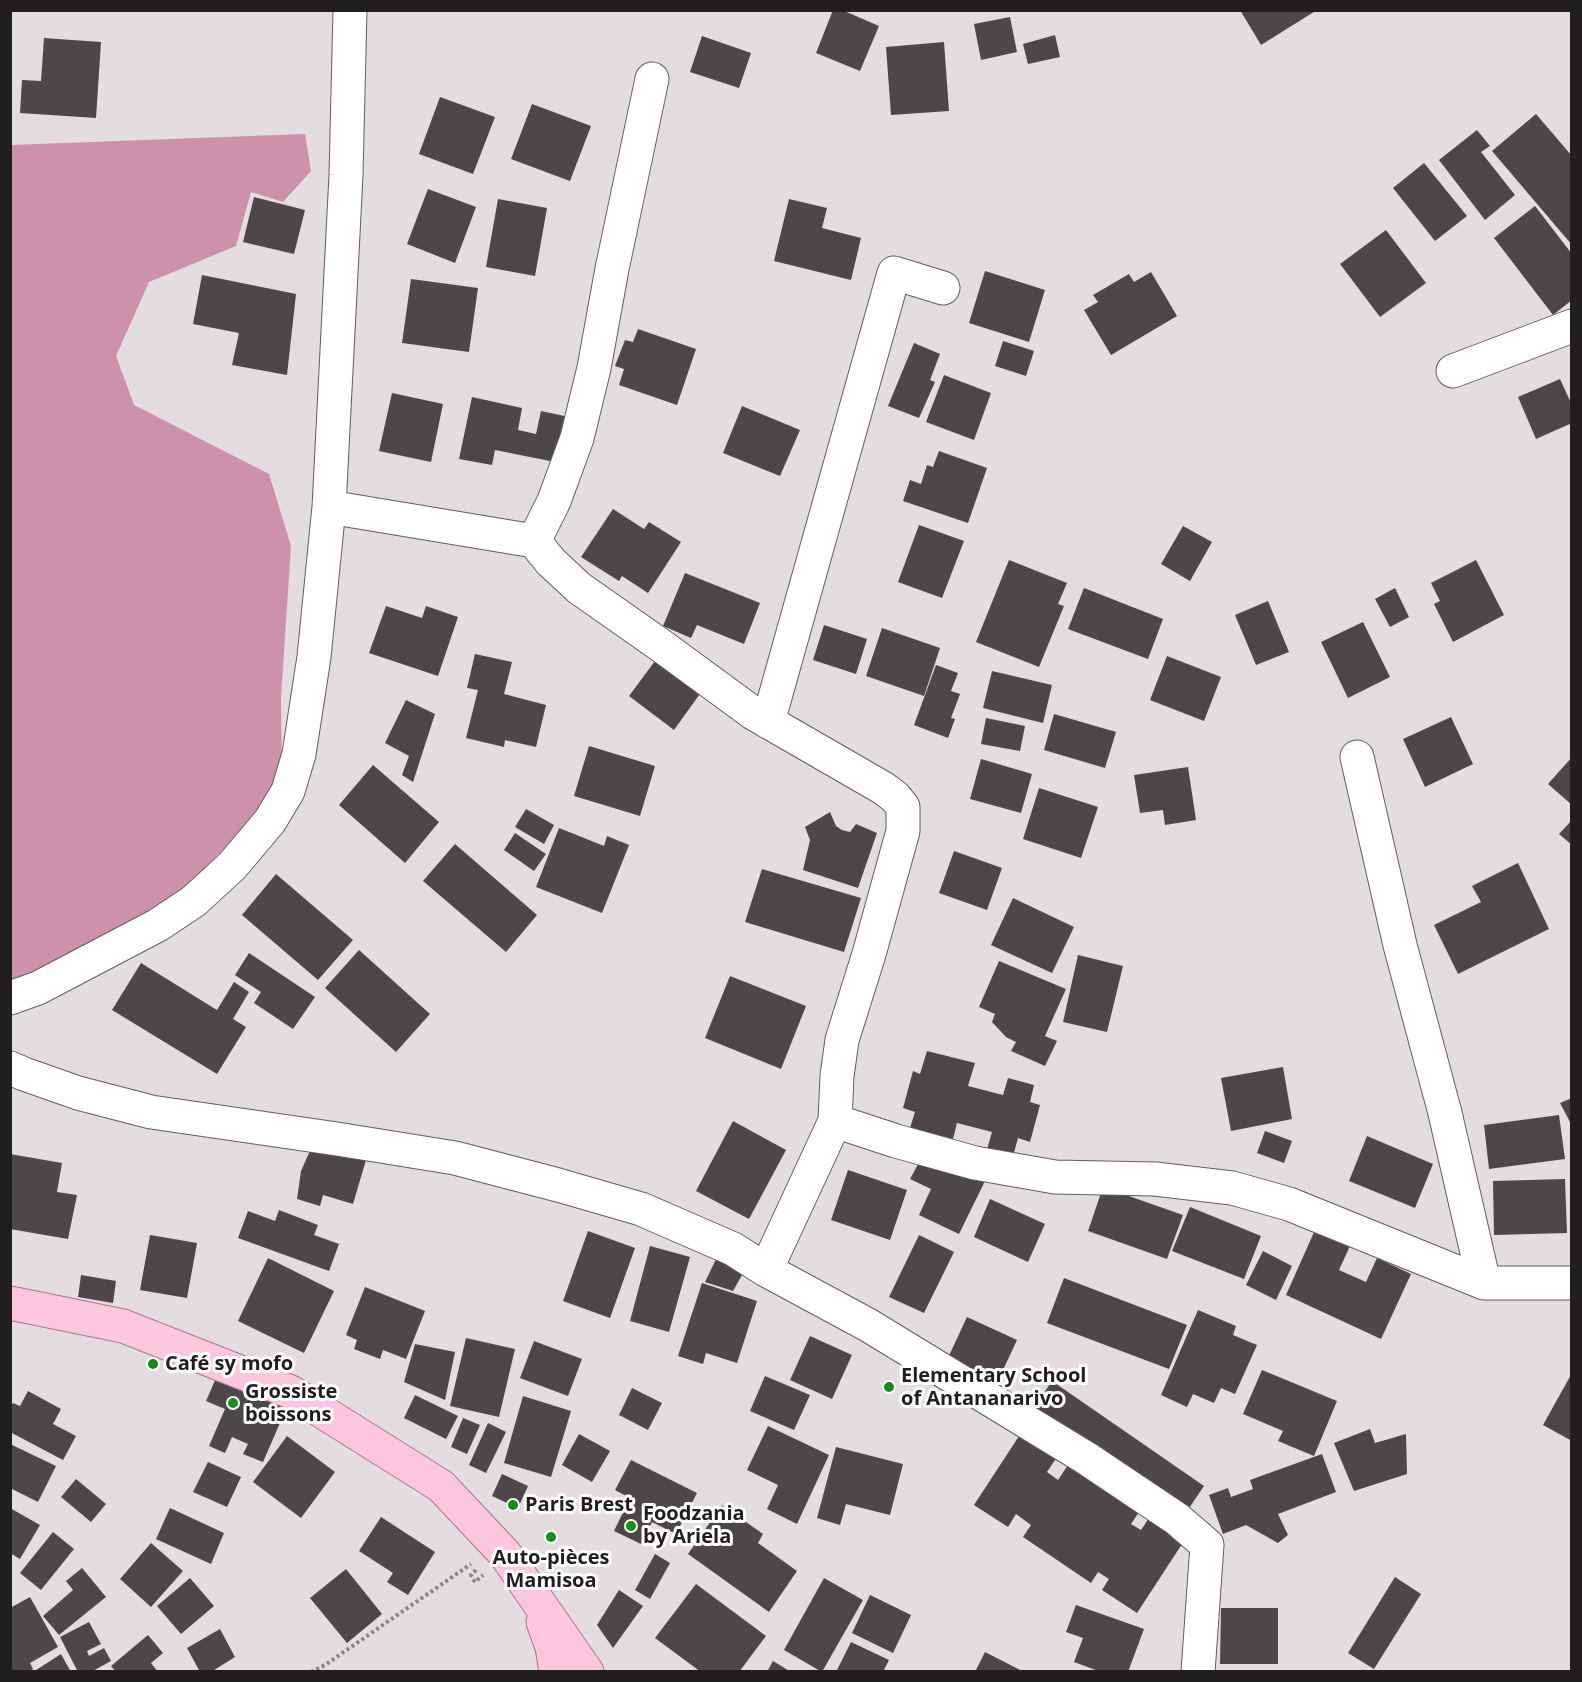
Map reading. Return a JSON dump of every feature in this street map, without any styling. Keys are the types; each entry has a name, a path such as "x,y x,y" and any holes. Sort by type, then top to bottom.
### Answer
{"main road":[{"path":"10,1303 123,1326 291,1392 441,1486 505,1554 587,1671"},
{"path":"535,1598 552,1647 556,1671"}],"street":[{"path":"10,998 38,988 159,925 194,901 232,866 270,821 288,791 299,754 314,657 329,507 346,175 350,10"},
{"path":"534,541 554,501 577,438 594,368 612,269 652,80"},
{"path":"768,722 894,273 943,288"},
{"path":"1453,371 1572,326"},
{"path":"329,507 534,541 551,562 579,588 663,646 753,713 883,788 903,807 903,831 842,1041 837,1076 835,1121 766,1270"},
{"path":"1357,757 1400,945 1445,1113 1484,1283"},
{"path":"10,1068 78,1093 151,1112 455,1158 641,1209 733,1249 766,1270 868,1325 1086,1458 1177,1519 1207,1545 1198,1671"},
{"path":"835,1121 896,1142 975,1163 1055,1177 1155,1179 1232,1188 1289,1204 1484,1283 1572,1283"}],"path":[{"path":"311,1671 325,1665 475,1561"},
{"path":"475,1582 471,1575 479,1568"}],"shaded area":[{"path":"305,134 311,171 283,202 251,192 236,246 149,282 116,356 134,405 269,474 291,546 281,697 282,787 178,897 25,979 10,983 10,145"}],"building":[{"path":"833,10 842,10 879,26 860,71 816,53"},
{"path":"1240,10 1317,10 1261,45"},
{"path":"1010,17 1017,52 981,60 974,24"},
{"path":"1055,35 1060,57 1028,64 1023,44"},
{"path":"702,36 751,53 739,88 690,72"},
{"path":"44,38 101,42 96,118 20,113 22,80 41,81"},
{"path":"944,42 949,111 891,115 886,47"},
{"path":"440,97 495,117 473,174 419,154"},
{"path":"532,104 591,126 570,181 511,159"},
{"path":"1536,114 1572,156 1572,245 1492,151"},
{"path":"1477,130 1490,146 1481,152 1515,195 1485,220 1439,160"},
{"path":"1424,163 1467,216 1435,241 1393,188"},
{"path":"428,189 476,207 455,263 407,244"},
{"path":"254,197 305,210 294,254 243,242"},
{"path":"498,199 547,208 535,276 486,267"},
{"path":"789,199 827,208 822,228 861,238 851,280 774,261"},
{"path":"1535,206 1572,254 1572,300 1553,315 1494,238"},
{"path":"1386,230 1426,283 1380,317 1340,264"},
{"path":"985,271 1045,290 1029,342 969,323"},
{"path":"1151,272 1177,316 1111,355 1084,310 1098,302 1093,295 1129,274 1134,282"},
{"path":"202,275 296,294 287,375 232,365 239,333 193,324"},
{"path":"411,279 478,288 469,352 402,343"},
{"path":"638,329 696,349 677,405 619,385 624,369 615,366 625,340 633,342"},
{"path":"1003,341 1034,351 1026,376 995,366"},
{"path":"914,343 940,354 930,380 935,382 919,418 888,406"},
{"path":"944,375 991,393 974,440 926,422"},
{"path":"1560,379 1572,405 1572,423 1536,439 1518,397"},
{"path":"392,393 443,404 431,462 379,451"},
{"path":"472,397 522,408 518,430 536,434 541,411 574,418 565,464 495,450 492,465 459,459"},
{"path":"742,406 800,430 780,476 723,453"},
{"path":"939,451 987,468 968,523 903,501 910,480 921,484 927,465 933,467"},
{"path":"613,509 644,529 649,522 681,542 648,593 622,576 619,581 581,557"},
{"path":"919,525 964,541 942,598 898,582"},
{"path":"1183,526 1212,542 1190,581 1161,564"},
{"path":"1009,560 1067,583 1058,604 1064,606 1039,667 976,642"},
{"path":"1476,560 1504,615 1453,642 1434,604 1440,601 1431,583"},
{"path":"685,573 760,603 744,644 697,625 691,638 663,626"},
{"path":"1084,588 1163,619 1148,659 1068,629"},
{"path":"1395,588 1409,617 1390,627 1375,599"},
{"path":"1268,601 1289,652 1256,665 1235,615"},
{"path":"386,606 422,618 426,606 458,617 438,676 369,653"},
{"path":"1363,622 1390,677 1348,698 1321,642"},
{"path":"824,625 867,639 856,674 813,660"},
{"path":"882,628 940,648 924,696 866,676"},
{"path":"475,654 512,662 504,694 546,705 536,747 505,740 504,747 466,738 478,690 467,688"},
{"path":"1167,656 1221,677 1204,721 1150,700"},
{"path":"658,657 702,691 674,730 629,696"},
{"path":"936,665 958,673 951,691 960,694 951,718 955,719 948,738 914,725"},
{"path":"992,671 1052,685 1043,723 983,708"},
{"path":"406,700 435,714 413,782 402,775 409,756 385,743"},
{"path":"1054,714 1116,732 1105,768 1044,750"},
{"path":"1451,717 1473,764 1425,787 1403,739"},
{"path":"986,718 1025,726 1020,751 981,744"},
{"path":"589,746 655,766 640,816 574,796"},
{"path":"1572,757 1572,805 1548,784"},
{"path":"981,759 1032,774 1021,813 970,799"},
{"path":"373,765 439,822 405,863 339,805"},
{"path":"1188,767 1196,820 1165,825 1163,810 1140,813 1134,775"},
{"path":"1039,788 1098,807 1081,858 1023,839"},
{"path":"526,809 554,825 544,844 515,827"},
{"path":"830,812 836,826 842,830 850,832 856,824 877,833 858,888 803,870 810,840 805,827"},
{"path":"1572,820 1572,845 1559,834"},
{"path":"559,828 604,846 607,836 629,845 602,913 536,887"},
{"path":"515,833 546,854 534,871 504,850"},
{"path":"455,844 537,915 506,952 423,881"},
{"path":"954,851 1002,868 987,910 939,893"},
{"path":"1518,863 1549,929 1458,974 1434,925 1481,902 1472,886"},
{"path":"762,869 861,898 844,952 745,922"},
{"path":"276,874 353,940 318,980 242,915"},
{"path":"1013,898 1074,927 1052,973 991,945"},
{"path":"359,950 430,1014 396,1052 325,988"},
{"path":"249,953 315,997 293,1029 254,1003 261,992 235,975"},
{"path":"1078,955 1123,966 1107,1032 1063,1022"},
{"path":"999,961 1066,989 1045,1036 1057,1041 1045,1066 1011,1051 1016,1042 1006,1037 992,1022 995,1014 979,1007"},
{"path":"141,963 217,1010 234,982 249,992 233,1019 246,1027 217,1074 112,1010"},
{"path":"730,976 806,1006 781,1069 705,1038"},
{"path":"927,1051 975,1063 968,1086 1003,1095 1008,1078 1034,1085 1030,1102 1040,1105 1030,1142 1018,1138 1012,1160 986,1153 992,1132 957,1123 953,1139 910,1128 915,1112 903,1108 913,1071 920,1074"},
{"path":"1283,1067 1292,1119 1231,1131 1221,1078"},
{"path":"1572,1098 1572,1126 1560,1103"},
{"path":"1559,1115 1565,1159 1489,1169 1484,1125"},
{"path":"733,1121 786,1150 749,1219 696,1191"},
{"path":"1265,1131 1292,1141 1284,1163 1257,1153"},
{"path":"1367,1136 1433,1164 1415,1208 1349,1181"},
{"path":"313,1144 366,1160 353,1204 323,1195 320,1206 297,1199 301,1171"},
{"path":"10,1154 62,1163 57,1192 77,1195 68,1239 10,1229"},
{"path":"922,1157 985,1181 959,1234 919,1215 931,1189 910,1179"},
{"path":"848,1170 907,1190 890,1240 831,1220"},
{"path":"1565,1179 1567,1233 1494,1235 1493,1181"},
{"path":"1103,1187 1183,1215 1167,1259 1088,1231"},
{"path":"990,1199 1045,1224 1028,1262 974,1237"},
{"path":"1190,1207 1261,1236 1244,1279 1172,1251"},
{"path":"279,1210 318,1225 314,1235 339,1244 329,1271 238,1238 248,1211 275,1221"},
{"path":"1315,1230 1350,1246 1339,1270 1366,1282 1377,1258 1411,1274 1381,1339 1286,1295"},
{"path":"588,1231 635,1248 610,1318 563,1301"},
{"path":"150,1235 197,1243 187,1298 140,1290"},
{"path":"919,1235 954,1252 924,1313 889,1297"},
{"path":"650,1246 690,1257 669,1332 630,1321"},
{"path":"1263,1251 1292,1266 1276,1300 1246,1285"},
{"path":"719,1253 746,1268 733,1291 705,1282"},
{"path":"268,1258 334,1291 304,1353 238,1321"},
{"path":"81,1275 116,1281 113,1303 78,1297"},
{"path":"1064,1278 1187,1325 1169,1369 1047,1323"},
{"path":"702,1283 757,1301 737,1363 706,1353 703,1364 678,1356"},
{"path":"365,1287 425,1311 406,1359 383,1350 380,1359 354,1349 357,1340 346,1335"},
{"path":"1198,1310 1236,1326 1233,1335 1257,1345 1235,1394 1221,1388 1214,1403 1193,1394 1187,1407 1161,1395"},
{"path":"967,1317 1017,1340 997,1383 947,1360"},
{"path":"810,1336 852,1355 832,1399 790,1380"},
{"path":"466,1338 515,1349 499,1417 450,1406"},
{"path":"534,1341 582,1359 568,1396 520,1378"},
{"path":"415,1344 455,1352 445,1400 404,1382"},
{"path":"1262,1370 1337,1401 1314,1456 1278,1441 1283,1431 1243,1414"},
{"path":"1572,1373 1572,1441 1543,1425"},
{"path":"217,1376 287,1407 263,1462 243,1454 248,1444 232,1437 225,1453 209,1446 225,1409 206,1401"},
{"path":"765,1376 810,1395 794,1430 750,1411"},
{"path":"1052,1381 1204,1486 1183,1517 1031,1412"},
{"path":"632,1388 662,1403 648,1430 619,1415"},
{"path":"28,1391 61,1409 53,1424 76,1436 63,1460 10,1432 10,1408 13,1403 20,1406"},
{"path":"415,1395 458,1416 446,1439 404,1418"},
{"path":"523,1396 571,1411 551,1477 504,1463"},
{"path":"463,1418 480,1425 467,1454 451,1447"},
{"path":"488,1423 506,1432 486,1473 469,1465"},
{"path":"768,1426 829,1455 797,1524 767,1509 778,1485 747,1470"},
{"path":"1370,1429 1375,1443 1406,1434 1407,1474 1354,1491 1334,1443"},
{"path":"1021,1433 1057,1457 1047,1472 1058,1480 1068,1465 1139,1512 1131,1524 1141,1530 1149,1518 1184,1541 1137,1613 1102,1590 1109,1579 1098,1572 1091,1583 1023,1537 1031,1525 1016,1514 1008,1527 974,1505"},
{"path":"579,1434 610,1451 592,1482 562,1465"},
{"path":"287,1436 335,1472 301,1518 253,1482"},
{"path":"10,1444 56,1466 38,1502 10,1488"},
{"path":"836,1447 903,1464 890,1515 846,1504 840,1525 817,1518"},
{"path":"1322,1454 1336,1492 1278,1514 1288,1535 1278,1543 1246,1525 1223,1534 1209,1495 1228,1488 1231,1497 1253,1489 1250,1480"},
{"path":"631,1460 697,1493 676,1534 652,1522 641,1544 614,1531 630,1498 615,1490"},
{"path":"208,1462 241,1477 227,1507 193,1492"},
{"path":"502,1474 528,1486 518,1508 492,1496"},
{"path":"76,1479 106,1504 91,1522 61,1497"},
{"path":"722,1505 763,1534 758,1543 797,1571 769,1612 688,1554"},
{"path":"10,1508 40,1525 20,1559 10,1553"},
{"path":"170,1508 224,1533 211,1564 156,1539"},
{"path":"381,1517 435,1552 408,1595 387,1582 393,1573 359,1551"},
{"path":"53,1532 74,1549 41,1590 20,1573"},
{"path":"151,1543 183,1571 151,1607 120,1579"},
{"path":"655,1554 670,1563 650,1599 635,1590"},
{"path":"82,1568 106,1597 59,1635 43,1616 73,1590 66,1581"},
{"path":"346,1569 382,1614 347,1643 310,1598"},
{"path":"1395,1577 1421,1594 1374,1669 1348,1653"},
{"path":"190,1578 214,1606 181,1634 157,1606"},
{"path":"824,1578 863,1600 822,1672 784,1650"},
{"path":"696,1584 766,1636 739,1672 701,1672 655,1638"},
{"path":"619,1590 643,1606 613,1648 597,1625"},
{"path":"870,1595 911,1615 893,1653 852,1633"},
{"path":"30,1597 58,1647 30,1663 33,1669 28,1672 10,1672 10,1608"},
{"path":"1076,1605 1144,1629 1128,1672 1101,1672 1074,1662 1083,1638 1066,1632"},
{"path":"1221,1608 1278,1608 1278,1664 1220,1664"},
{"path":"89,1622 101,1644 87,1651 89,1656 104,1648 111,1661 91,1672 78,1672 60,1637"},
{"path":"220,1629 235,1657 211,1672 200,1672 187,1648"},
{"path":"148,1635 163,1653 151,1663 158,1672 116,1672 111,1666"},
{"path":"851,1642 889,1660 883,1672 836,1672"},
{"path":"985,1652 1024,1672 975,1672"},
{"path":"61,1654 71,1672 33,1672"},
{"path":"773,1661 791,1672 767,1672"}],"place":[{"name":"Café sy mofo","path":"153,1364"},
{"name":"Elementary School of Antananarivo","path":"889,1387"},
{"name":"Grossiste boissons","path":"233,1403"},
{"name":"Paris Brest","path":"513,1505"},
{"name":"Foodzania by Ariela","path":"631,1526"},
{"name":"Auto-pièces Mamisoa","path":"551,1537"}]}
